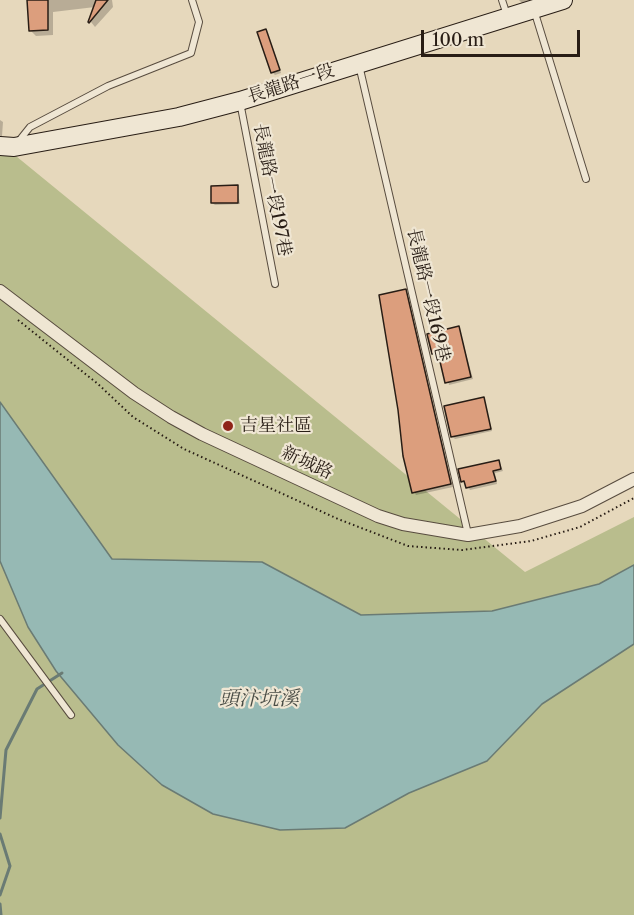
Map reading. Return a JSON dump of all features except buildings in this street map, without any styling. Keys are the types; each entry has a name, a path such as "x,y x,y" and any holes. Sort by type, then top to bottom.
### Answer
{"main road":[{"name":"長龍路一段","path":"7,146 179,117 240,101 563,0"}],"street":[{"name":"新城路","path":"0,291 134,393 202,434 378,516 403,524 468,535 520,526 582,506 634,479"}],"lane":[{"name":"長龍路一段","path":"7,146 30,127 108,86 191,53 199,22 192,0"},
{"path":"502,0 508,18"},
{"path":"534,9 586,179"},
{"name":"長龍路一段169巷","path":"358,63 468,535"},
{"name":"長龍路一段197巷","path":"240,101 275,284"},
{"path":"0,619 71,715"}],"green space":[{"path":"0,143 525,572 634,517 634,915 0,915"}],"water":[{"name":"頭汴坑溪","path":"0,402 112,559 262,562 361,615 492,611 599,584 634,565 634,644 542,704 487,761 409,793 345,828 280,830 213,814 162,785 118,745 56,671 28,627 0,561"}],"waterway":[{"path":"0,818 6,750 37,689 62,673"},
{"path":"0,834 10,866 0,895"},
{"path":"0,904 1,915"}],"place":[{"name":"吉星社區","path":"228,426"}]}
